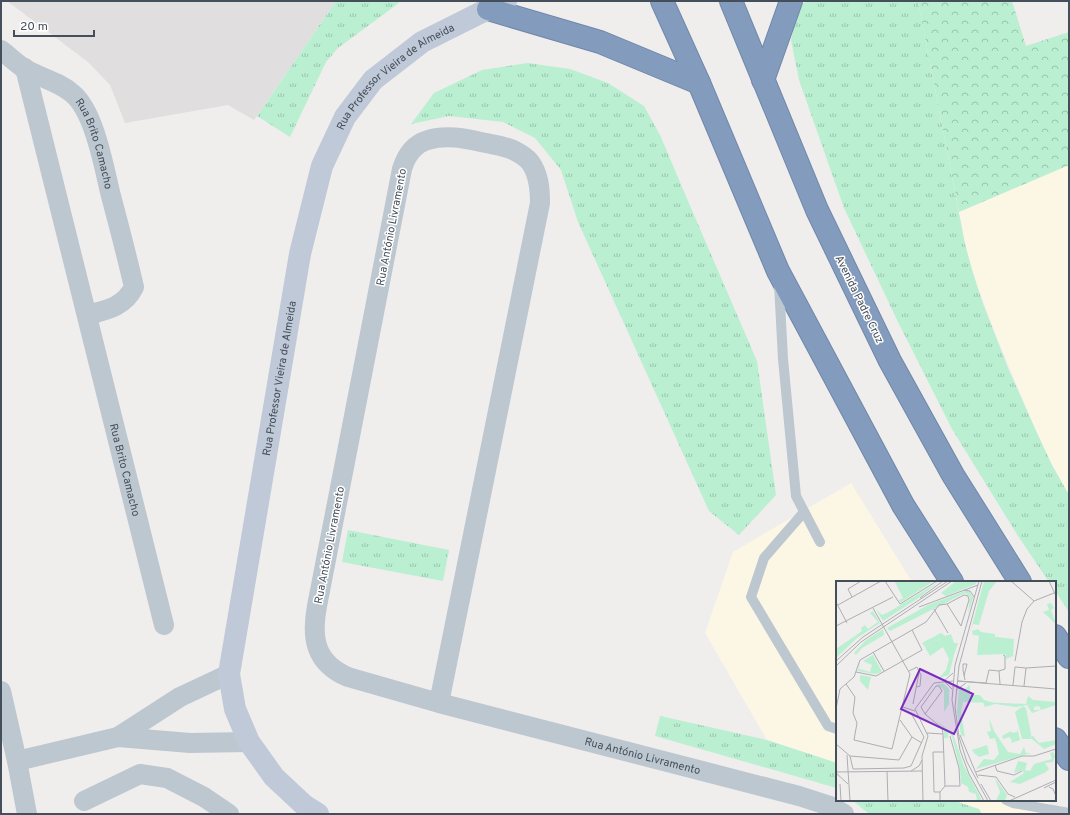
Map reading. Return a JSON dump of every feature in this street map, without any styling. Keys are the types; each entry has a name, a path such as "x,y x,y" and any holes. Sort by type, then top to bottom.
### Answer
{"highway":[{"path":"662,1 699,83 778,270 903,505 951,581"},
{"name":"Avenida Padre Cruz","path":"731,1 817,210 890,361 953,475 1019,581"},
{"path":"763,80 791,1"},
{"path":"496,4 600,42 699,83"},
{"path":"1056,638 1069,657"},
{"path":"1056,740 1069,759"}],"street":[{"name":"Rua Professor Vieira de Almeida","path":"318,814 304,805 274,777 249,742 235,709 229,674 300,254 322,166 345,117 373,80 422,42 496,4"},
{"name":"Rua Brito Camacho","path":"1,50 25,68 51,80 74,94 90,118 98,143 134,287 126,299 120,303 105,310 87,315"},
{"name":"Rua Brito Camacho","path":"25,68 164,625"},
{"name":"Rua António Livramento","path":"439,702 540,203 540,193 535,170 530,162 523,156 504,146 452,137 427,140 417,146 405,160 402,169 319,594 314,631 318,652 331,668 348,677 439,702 799,796 830,806 844,814"},
{"path":"118,737 180,697 229,674"},
{"path":"1,691 27,814"},
{"path":"17,761 118,737 190,743 249,742"},
{"path":"84,801 140,774 167,778 204,797 229,814"}],"lane":[{"path":"778,270 783,359 796,496 820,542"},
{"path":"804,512 764,558 751,597 828,726 836,729"},
{"path":"1008,801 1069,813"}],"shaded area":[{"path":"7,1 336,1 254,120 228,105 125,123 110,85 88,62"},
{"path":"1069,165 1069,495 1052,465 1037,433 995,333 973,273 965,244 959,212"},
{"path":"851,483 911,581 836,581 836,763 767,740 705,633 733,552"},
{"path":"955,801 1048,801 1056,814 982,814 979,809"}],"green space":[{"path":"336,1 398,1 399,3 338,48 326,62 290,137 257,116"},
{"path":"809,1 918,1 965,244 973,273 982,301 1008,368 1052,465 1069,495 1069,612 1056,592 1056,581 1048,581 1018,536 952,429 898,322 844,208 799,80 791,40 798,5"},
{"path":"918,1 1012,1 1026,46 1069,32 1069,165 959,212"},
{"path":"528,63 570,69 608,83 644,106 660,135 757,361 776,495 739,535 709,511 578,222 561,170 535,138 503,122 449,116 411,124 434,93 482,70"},
{"path":"348,530 449,550 443,581 342,562"},
{"path":"660,716 767,740 836,763 836,788 655,736"},
{"path":"853,801 955,801 979,809 982,814 869,814"}]}
